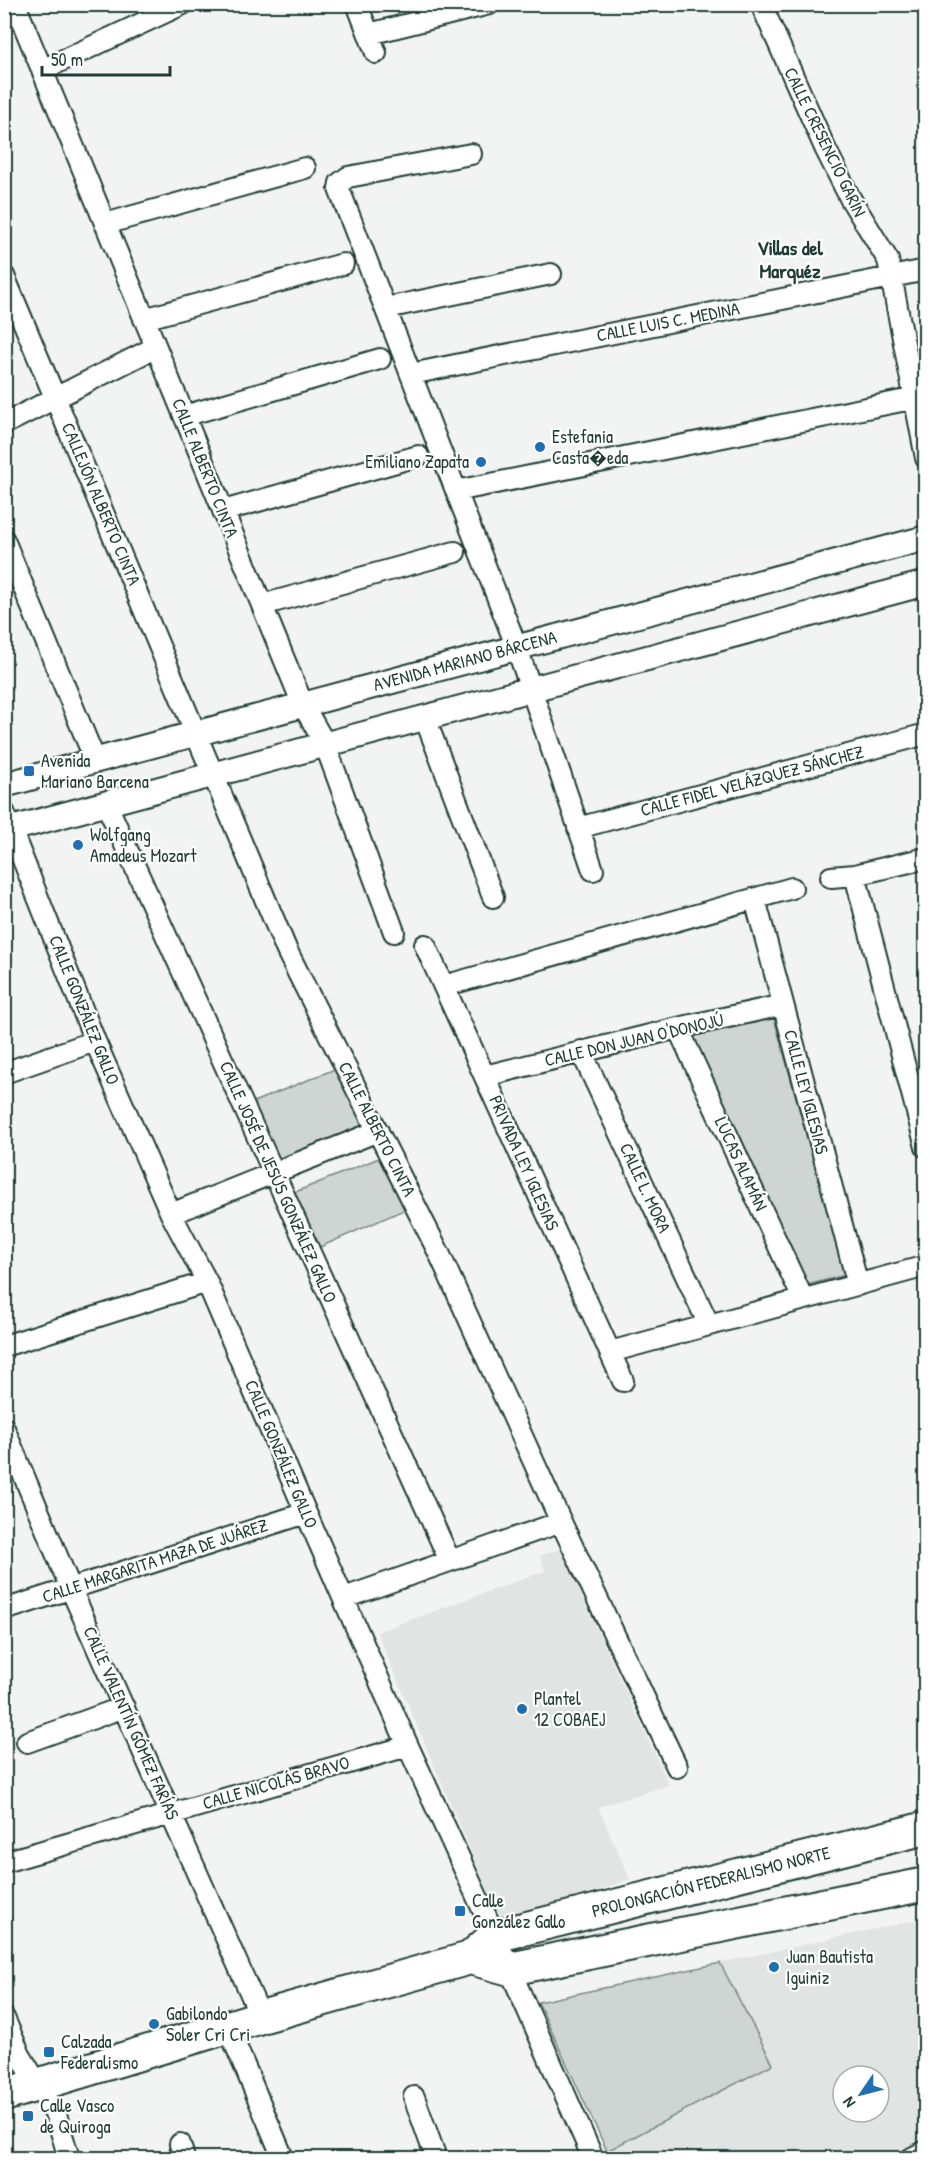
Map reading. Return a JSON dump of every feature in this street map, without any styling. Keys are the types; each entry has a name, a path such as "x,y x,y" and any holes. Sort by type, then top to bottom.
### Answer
{"main road":[{"name":"PROLONGACIÓN FEDERALISMO NORTE","path":"4,2095 261,2017 470,1958 495,1936 926,1828"},
{"path":"470,1958 510,1969 926,1884"}],"street":[{"name":"CALLE ALBERTO CINTA","path":"15,4 303,705 325,744 394,932"},
{"path":"42,70 183,4"},
{"path":"357,4 376,53"},
{"path":"369,34 489,4"},
{"name":"CALLE CRESENCIO GARÍN","path":"761,4 825,148 850,198 888,260 920,397 926,458"},
{"path":"471,154 348,177 340,183 341,195 517,648 593,870"},
{"path":"105,224 305,168"},
{"path":"144,319 343,264"},
{"name":"CALLE LUIS C. MEDINA","path":"411,374 926,270"},
{"path":"386,308 551,274"},
{"name":"CALLEJÓN ALBERTO CINTA","path":"4,276 197,733"},
{"path":"4,424 156,347"},
{"path":"184,416 380,359"},
{"path":"456,491 920,397"},
{"path":"223,511 418,456"},
{"name":"AVENIDA MARIANO BÁRCENA","path":"4,785 926,538"},
{"path":"4,540 95,760"},
{"path":"262,605 455,552"},
{"path":"7,824 106,803 926,583"},
{"path":"424,718 494,897"},
{"name":"CALLE ALBERTO CINTA","path":"197,733 287,951 439,1253 561,1522 677,1767"},
{"name":"CALLE FIDEL VELÁZQUEZ SÁNCHEZ","path":"578,828 926,734"},
{"name":"CALLE JOSÉ DE JESÚS GONZÁLEZ GALLO","path":"106,803 450,1561"},
{"name":"CALLE GONZÁLEZ GALLO","path":"7,824 95,1041 171,1214 207,1282 408,1746 510,1969 592,2158"},
{"path":"831,877 855,875 926,858"},
{"path":"855,875 926,1147"},
{"path":"444,986 792,888"},
{"name":"CALLE LEY IGLESIAS","path":"755,899 858,1284"},
{"name":"PRIVADA LEY IGLESIAS","path":"425,945 623,1381"},
{"name":"CALLE DON JUAN O'DONOJÚ","path":"485,1076 581,1051 783,1005"},
{"name":"LUCAS ALAMÁN","path":"678,1028 804,1299"},
{"path":"4,1073 95,1041"},
{"name":"CALLE L. MORA","path":"581,1051 709,1325"},
{"path":"171,1214 378,1131"},
{"path":"610,1352 926,1266"},
{"path":"4,1346 207,1282"},
{"name":"CALLE VALENTÍN GÓMEZ FARÍAS","path":"4,1428 70,1587 261,2017"},
{"name":"CALLE MARGARITA MAZA DE JUÁREZ","path":"4,1610 306,1513"},
{"path":"344,1598 561,1522"},
{"path":"27,1742 124,1707"},
{"name":"CALLE NICOLÁS BRAVO","path":"4,1862 408,1746"},
{"path":"4,2018 20,2055 56,2115 69,2158"},
{"path":"228,2027 283,2158"},
{"path":"414,2097 436,2158"},
{"path":"912,2158 926,2151"}],"shaded area":[{"path":"774,1018 845,1275 807,1285 691,1037"},
{"path":"335,1069 364,1127 278,1161 251,1103"},
{"path":"379,1158 406,1209 318,1248 293,1193"},
{"name":"Plantel 12 COBAEJ","path":"560,1549 669,1785 598,1807 630,1879 512,1921 497,1912 377,1632 545,1571 540,1556"},
{"path":"925,1918 925,2141 891,2158 611,2158 607,2151 773,2064 720,1963"},
{"path":"720,1963 773,2064 607,2151 538,2002"}],"place":[{"name":"Estefania Casta�eda","path":"540,447"},
{"name":"Emiliano Zapata","path":"481,462"},
{"name":"Avenida Mariano Barcena","path":"29,771"},
{"name":"Wolfgang Amadeus Mozart","path":"78,845"},
{"name":"Plantel 12 COBAEJ","path":"522,1709"},
{"name":"Calle González Gallo","path":"460,1911"},
{"name":"Juan Bautista Iguiniz","path":"774,1967"},
{"name":"Gabilondo Soler Cri Cri","path":"154,2024"},
{"name":"Calzada Federalismo","path":"49,2052"},
{"name":"Calle Vasco de Quiroga","path":"28,2116"}],"district":[{"name":"Villas del Marquéz","path":"790,260"}]}
